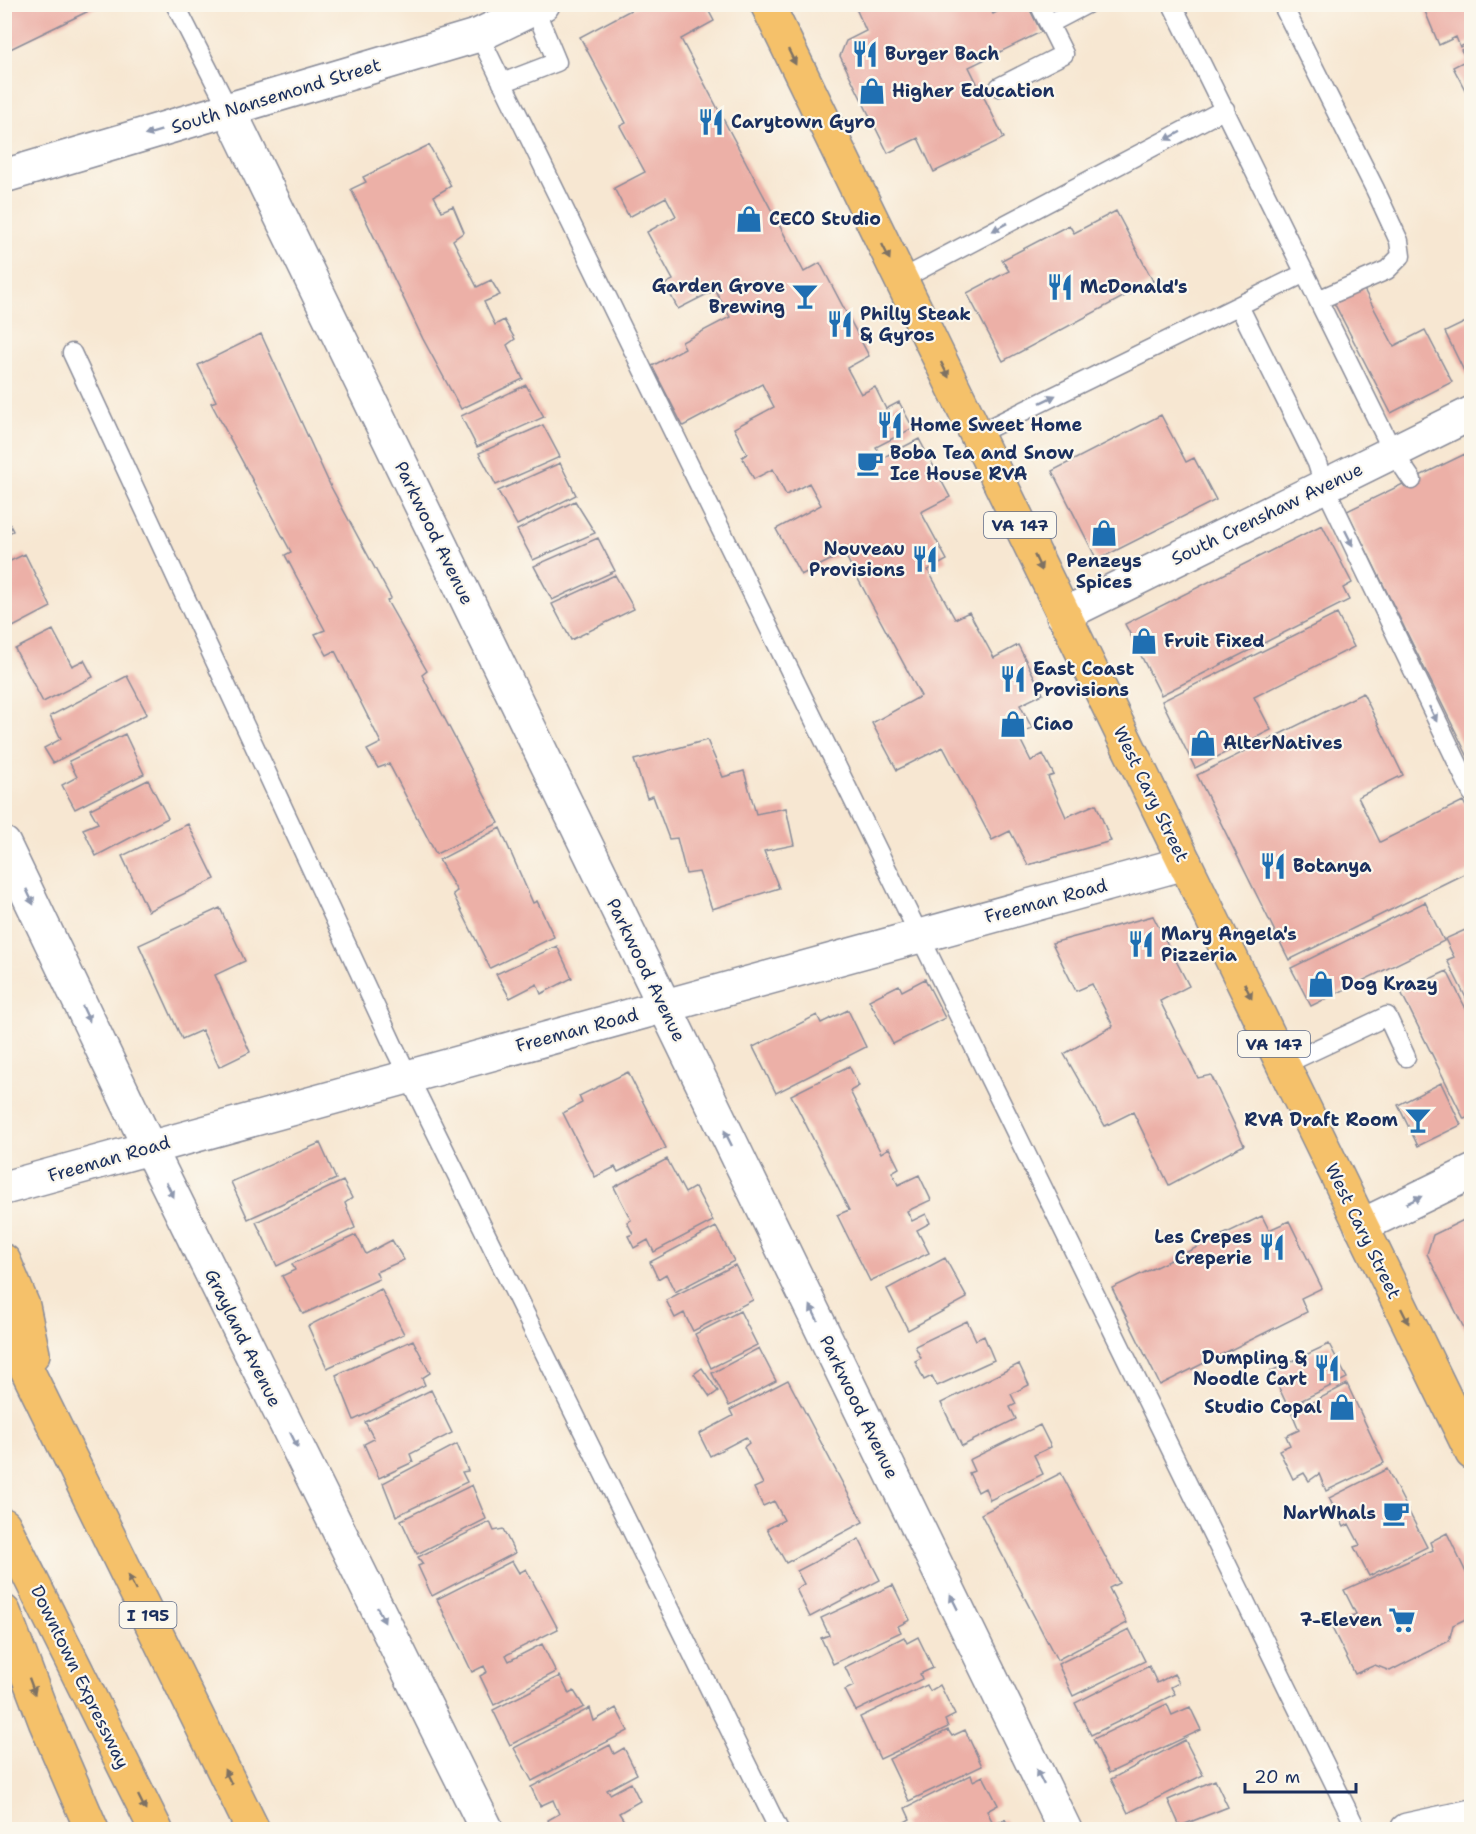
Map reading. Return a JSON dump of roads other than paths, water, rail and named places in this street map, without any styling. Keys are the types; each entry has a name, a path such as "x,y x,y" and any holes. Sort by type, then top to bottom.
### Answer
{"main road":[{"name":"West Cary Street","path":"767,4 1472,1453"},
{"path":"4,1261 23,1306 42,1400"},
{"name":"I 195","path":"4,1323 254,1830"},
{"name":"Downtown Expressway","path":"4,1525 156,1830"},
{"path":"4,1612 45,1721 92,1830"}],"street":[{"name":"South Nansemond Street","path":"4,176 479,35 539,7"},
{"name":"Parkwood Avenue","path":"229,110 1065,1830"},
{"name":"South Crenshaw Avenue","path":"1063,615 1324,485 1393,452 1469,420"},
{"name":"Grayland Avenue","path":"4,844 149,1147 487,1830"},
{"name":"Freeman Road","path":"4,1188 1185,863"},
{"path":"1361,1226 1472,1172"},
{"path":"1407,1830 1472,1816"}],"lane":[{"path":"175,4 229,110"},
{"path":"999,87 1064,54 1039,4"},
{"path":"1049,24 1087,4"},
{"path":"1172,4 1393,452 1412,480"},
{"path":"1282,4 1376,189 1400,248 1401,256 1387,270 1318,300"},
{"path":"502,83 557,62 539,7"},
{"path":"479,35 1357,1830"},
{"path":"900,280 1225,109"},
{"path":"977,434 1305,273"},
{"path":"1239,306 1317,463 1324,485 1472,793"},
{"path":"72,353 408,1076 779,1830"},
{"path":"1284,1065 1387,1016 1406,1057"}],"place":[{"name":"Burger Bach","path":"865,54"},
{"name":"Higher Education","path":"872,91"},
{"name":"Carytown Gyro","path":"711,122"},
{"name":"CECO Studio","path":"749,219"},
{"name":"McDonald's","path":"1060,287"},
{"name":"Garden Grove Brewing","path":"805,296"},
{"name":"Philly Steak & Gyros","path":"840,324"},
{"name":"Home Sweet Home","path":"890,425"},
{"name":"Boba Tea and Snow Ice House RVA","path":"870,463"},
{"name":"Penzeys Spices","path":"1104,533"},
{"name":"Nouveau Provisions","path":"925,559"},
{"name":"Fruit Fixed","path":"1144,641"},
{"name":"East Coast Provisions","path":"1013,679"},
{"name":"Ciao","path":"1013,724"},
{"name":"AlterNatives","path":"1203,743"},
{"name":"Botanya","path":"1273,866"},
{"name":"Mary Angela's Pizzeria","path":"1141,944"},
{"name":"Dog Krazy","path":"1321,984"},
{"name":"RVA Draft Room","path":"1418,1120"},
{"name":"Les Crepes Creperie","path":"1272,1247"},
{"name":"Dumpling & Noodle Cart","path":"1327,1368"},
{"name":"Studio Copal","path":"1342,1407"},
{"name":"NarWhals","path":"1396,1513"},
{"name":"7-Eleven","path":"1402,1620"}]}
